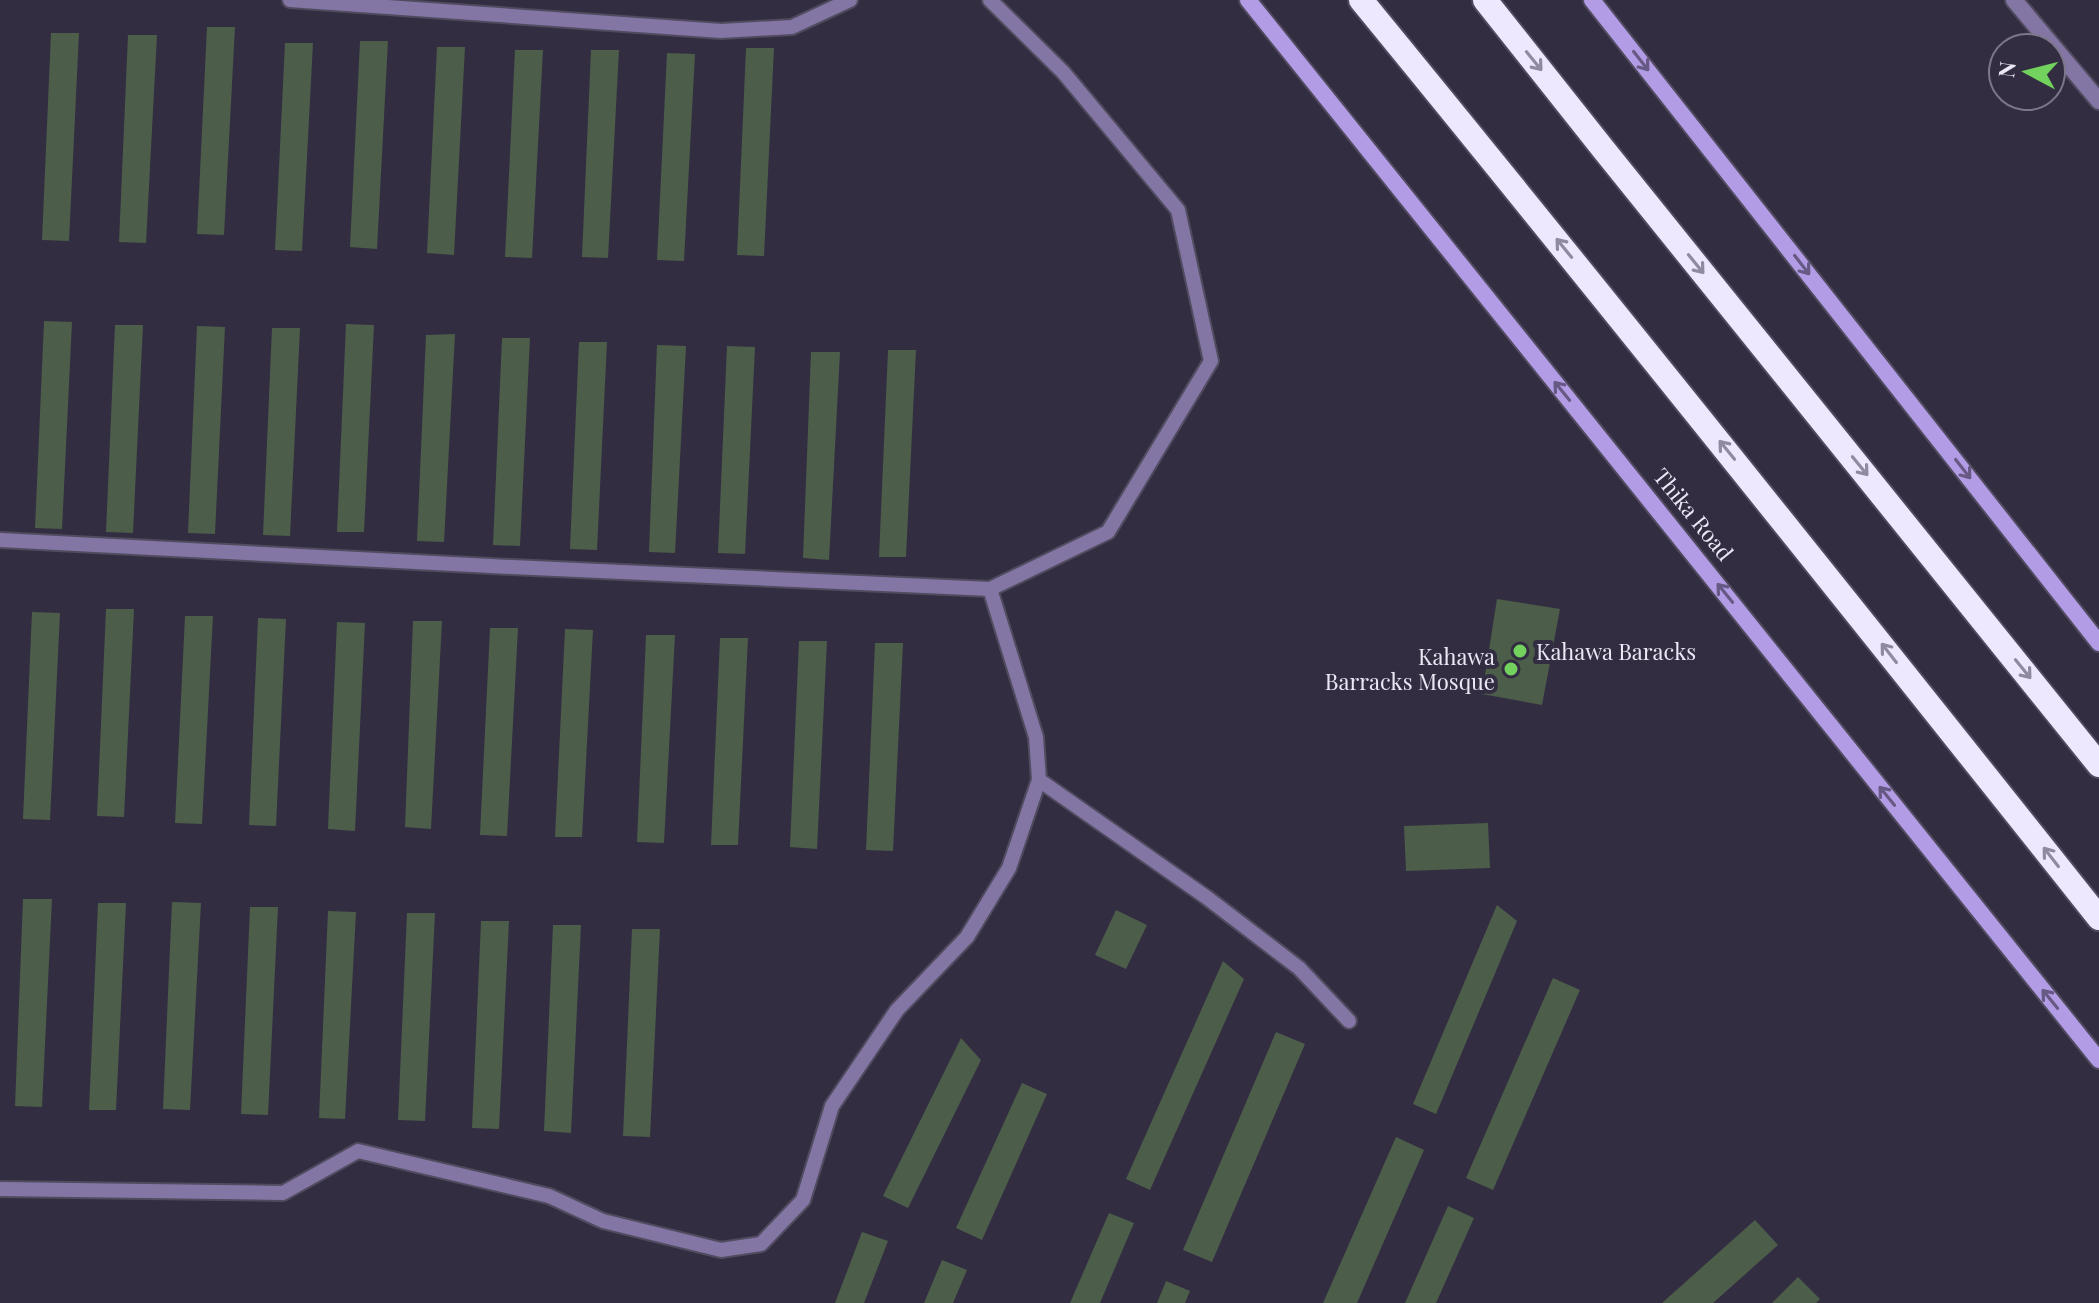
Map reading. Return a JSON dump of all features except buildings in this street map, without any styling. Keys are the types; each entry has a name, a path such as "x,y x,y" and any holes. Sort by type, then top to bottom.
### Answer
{"highway":[{"path":"1361,0 1783,520 2099,918"},
{"path":"1485,0 2099,765"}],"main road":[{"name":"Thika Road","path":"1248,0 2099,1060"},
{"path":"1592,0 2099,643"}],"street":[{"path":"2014,0 2099,101"}],"lane":[{"path":"290,0 721,31 792,27 850,0"},
{"path":"0,540 990,589 1108,532 1211,361 1178,210 1063,72 990,0"},
{"path":"0,1189 283,1193 358,1151 549,1196 603,1221 721,1250 761,1244 803,1200 832,1106 897,1010 967,937 1009,868 1039,780 1036,737 990,589"},
{"path":"1039,780 1206,897 1299,968 1349,1021"}],"place":[{"name":"Kahawa Baracks","path":"1520,651"},
{"name":"Kahawa Barracks Mosque","path":"1511,669"}]}
